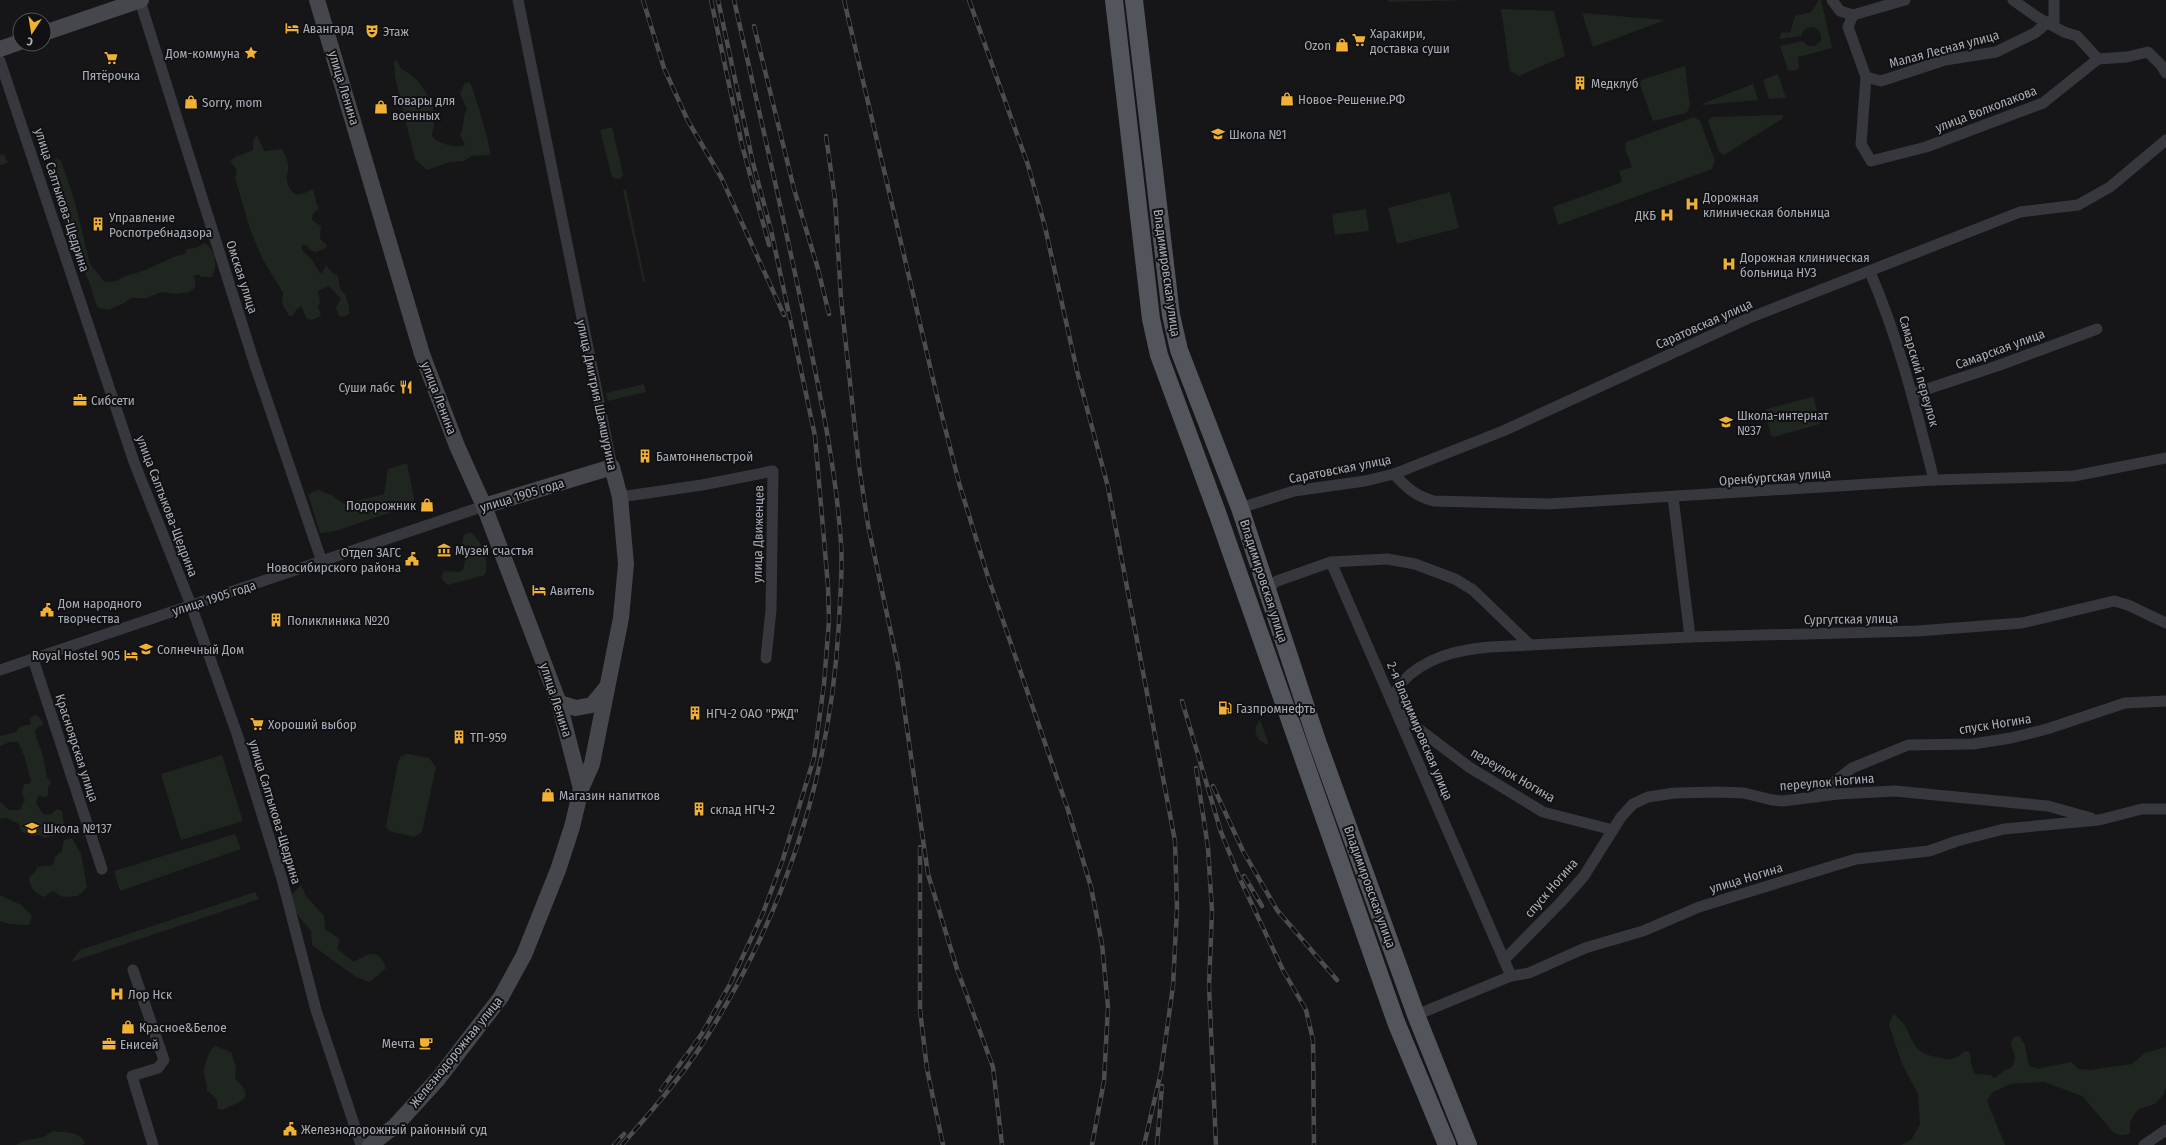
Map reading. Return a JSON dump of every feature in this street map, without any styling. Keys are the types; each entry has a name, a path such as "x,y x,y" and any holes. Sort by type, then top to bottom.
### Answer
{"main road":[{"name":"Владимировская улица","path":"1114,0 1151,319 1159,355 1218,515 1396,1022 1447,1145"},
{"name":"Владимировская улица","path":"1134,0 1170,307 1177,343 1189,380 1240,508 1317,741 1416,1015 1468,1145"}],"street":[{"path":"52,31 140,0"},
{"name":"Омская улица","path":"140,0 254,362 322,562"},
{"name":"улица Ленина","path":"317,0 422,354 457,446 484,506 559,703 581,789"},
{"name":"улица Дмитрия Шамшурина","path":"518,0 612,467 620,497 626,564 621,618 606,688 603,718 592,764 581,789"},
{"path":"1832,0 1840,11 1853,15 1905,0"},
{"path":"2013,0 2051,24 2077,36 2098,59 2127,57 2148,52 2161,65 2166,73"},
{"path":"2051,24 2054,0"},
{"path":"1853,15 1848,27 1866,77"},
{"name":"Малая Лесная улица","path":"1866,77 1881,81 1945,60 1996,52 2051,24"},
{"path":"0,49 12,45"},
{"name":"улица Волколакова","path":"1866,77 1861,144 1871,161 1926,147 2043,103 2098,59"},
{"name":"улица Салтыкова-Щедрина","path":"0,61 134,462 185,594 191,605 237,734 282,879 316,1010 361,1145"},
{"name":"Саратовская улица","path":"1240,508 1294,492 1365,481 1394,474 1503,431 1749,318 1870,272 2020,212 2078,205 2110,187 2166,140"},
{"name":"Самарский переулок","path":"1870,272 1888,314 1912,394 1934,480"},
{"name":"Самарская улица","path":"1912,394 1998,366 2097,329"},
{"name":"Оренбургская улица","path":"1394,474 1410,491 1422,498 1434,501 1548,504 1934,480 2074,476 2166,458"},
{"name":"улица 1905 года","path":"0,670 484,506 612,467"},
{"name":"улица Движенцев","path":"620,497 715,483 773,471 771,610 766,658"},
{"path":"1673,497 1690,636"},
{"path":"1266,589 1278,581 1331,562 1387,559 1415,564 1454,579 1473,590 1530,645"},
{"name":"2-я Владимировская улица","path":"1331,562 1511,976"},
{"name":"Сургутская улица","path":"1392,702 1400,684 1427,662 1461,650 1690,636 1917,631 2022,623 2114,601 2128,605 2166,623"},
{"name":"Красноярская улица","path":"33,659 102,870"},
{"path":"559,703 576,708 592,706 606,688"},
{"name":"спуск Ногина","path":"1815,797 1852,768 1908,745 1973,744 2011,738 2047,729 2125,703 2166,701"},
{"name":"переулок Ногина","path":"1392,702 1420,730 1469,767 1543,812 1613,830 1633,804 1648,797 1675,793 1718,792 1744,793 1772,800 1895,791 2048,806 2099,820"},
{"name":"Железнодорожная улица","path":"370,1145 396,1126 438,1079 482,1024 514,976 558,870 572,827 581,789"},
{"name":"улица Ногина","path":"1416,1015 1511,976 1529,973 1585,948 1644,931 1699,907 1856,859 1929,851 1957,841 2004,829 2099,820 2142,809 2166,809"},
{"name":"спуск Ногина","path":"1504,960 1561,902 1584,876 1613,830"},
{"path":"133,970 164,1060 158,1068 132,1076 153,1145"},
{"path":"2144,1145 2166,1130"}],"shaded area":[{"path":"1388,0 1471,0 1388,2"},
{"path":"1819,0 1821,0 1832,48 1798,57 1799,68 1795,71 1788,70 1780,46 1802,41 1808,46 1814,46 1821,41 1821,36 1817,29 1810,27 1803,32 1801,36 1779,39 1782,32 1790,33 1795,16 1811,12"},
{"path":"1501,9 1554,11 1565,56 1519,76 1510,71"},
{"path":"1582,13 1665,20 1593,47"},
{"path":"396,59 401,69 411,75 427,94 433,106 433,115 435,119 432,134 434,139 445,144 453,146 465,145 460,135 467,109 460,93 465,83 470,82 486,132 490,155 472,156 464,161 450,162 427,170 415,159 395,77 394,64"},
{"path":"1685,66 1690,107 1686,113 1653,121 1640,85 1641,80"},
{"path":"1778,74 1786,98 1769,99 1763,80"},
{"path":"1753,84 1758,100 1702,104"},
{"path":"1783,115 1783,118 1724,155 1719,152 1708,121 1712,117"},
{"path":"1694,117 1700,121 1715,161 1712,169 1558,225 1553,207 1622,182 1619,171 1632,167 1625,149 1626,142"},
{"path":"612,127 623,174 621,179 613,178 611,174 600,130"},
{"path":"257,135 264,151 282,149 288,163 287,181 293,193 303,194 313,189 319,208 313,214 312,220 321,226 320,239 327,245 326,248 315,252 310,250 307,245 302,245 302,250 312,260 320,273 322,273 326,265 331,272 338,276 340,289 345,294 349,307 349,314 344,317 339,316 336,307 341,298 329,286 318,291 320,302 318,307 321,315 314,319 307,319 301,306 292,316 289,316 282,303 283,293 262,258 251,232 235,178 237,170 230,161 236,157 237,153 238,156 253,150 253,141"},
{"path":"4,154 8,163 0,165 0,155"},
{"path":"57,158 61,161 74,199 90,264 102,279 106,282 117,281 125,276 185,254 187,249 196,248 205,243 212,250 215,258 215,268 212,277 201,277 200,275 194,275 196,287 189,292 178,294 162,292 146,298 131,298 108,310 97,307 90,284 71,244 54,186 46,174 50,163"},
{"path":"623,190 626,190 645,281 643,282"},
{"path":"1450,192 1459,228 1397,244 1388,208"},
{"path":"1366,209 1369,231 1335,235 1332,214"},
{"path":"644,384 646,392 608,401 606,393"},
{"path":"1812,397 1814,398 1820,424 1774,437 1771,435 1765,412 1767,409"},
{"path":"407,463 415,504 336,531 320,533 308,494 318,490 331,495 344,504 384,494 388,469"},
{"path":"470,532 478,540 484,551 486,557 485,575 448,585 441,578 444,571 462,571 465,561 463,545 464,535"},
{"path":"36,714 43,722 43,725 38,727 35,731 42,752 47,777 51,783 48,787 48,795 46,797 38,796 36,803 43,814 50,815 57,809 62,811 64,825 68,827 66,832 44,838 39,835 31,836 21,831 19,824 7,818 0,819 0,802 9,810 20,810 25,800 22,793 24,784 29,784 31,782 25,758 18,742 10,742 0,746 0,736 16,732 19,727 31,724 30,718"},
{"path":"1260,720 1269,745 1261,741 1256,735 1255,732 1257,724"},
{"path":"407,754 429,758 436,767 422,832 414,837 389,831 386,826 398,762 401,756"},
{"path":"222,755 243,821 181,840 161,774"},
{"path":"235,834 241,849 120,891 114,871"},
{"path":"72,838 81,854 87,887 78,896 63,897 53,891 44,897 41,896 33,889 29,878 35,872 37,867 53,865 55,857 62,851 64,840"},
{"path":"301,885 306,896 324,916 325,929 340,939 337,949 354,962 364,956 373,954 380,957 386,968 370,982 356,977 312,945 311,931 290,906 290,897"},
{"path":"255,892 259,899 71,962 80,950"},
{"path":"0,895 21,905 32,916 29,925 9,924 0,921"},
{"path":"1893,1014 1900,1019 1905,1026 1915,1045 1927,1055 1952,1059 1966,1051 1970,1053 1971,1064 1975,1074 1991,1075 1993,1078 2011,1068 2015,1058 2011,1042 2014,1037 2019,1036 2025,1045 2029,1066 2039,1069 2071,1062 2078,1069 2089,1070 2132,1064 2145,1053 2166,1047 2166,1088 2163,1095 2155,1104 2139,1109 2135,1113 2130,1123 2130,1133 2126,1135 2119,1135 2113,1132 2082,1096 2044,1082 2011,1084 1993,1092 1987,1101 2005,1145 1901,1145 1911,1140 1920,1124 1918,1094 1902,1064 1889,1025"},
{"path":"215,1046 231,1052 236,1067 235,1078 245,1090 246,1095 241,1101 222,1110 217,1108 217,1100 207,1091 204,1074 207,1058"},
{"path":"53,1131 75,1134 85,1143 82,1145 15,1145 27,1140 44,1137"}],"railway":[{"path":"643,0 664,68 688,121 721,177 784,315"},
{"path":"711,0 742,145 769,245"},
{"path":"661,1090 701,1035 730,984 763,913 783,859 814,758 824,684 829,621 828,586 815,436 771,230 753,163 718,0"},
{"path":"622,1145 667,1092 699,1050 736,987 761,938 782,888 800,837 815,785 826,732 834,678 842,563 839,515 831,459 822,404 797,281 734,0"},
{"path":"844,0 937,396 959,483 988,577 1068,810 1091,887 1102,944 1108,1007 1104,1081 1092,1145"},
{"path":"969,0 1028,165 1045,227 1077,371 1108,487 1175,841 1177,908 1173,986 1161,1072 1144,1145"},
{"path":"754,26 794,189 818,269 829,314"},
{"path":"826,136 835,199 841,299 859,466 868,525 898,666 928,874 957,969 993,1067 1002,1145"},
{"path":"1182,701 1221,832 1240,879 1283,970 1306,1010 1313,1040 1314,1145"},
{"path":"1196,768 1208,848 1212,911 1209,986 1216,1145"},
{"path":"1213,786 1243,851 1277,910 1337,980"},
{"path":"920,847 920,1010 927,1069 943,1145"},
{"path":"1244,876 1262,906"},
{"path":"1157,1145 1162,1086"},
{"path":"614,1145 624,1134"}],"place":[{"name":"Авангард","path":"292,28"},
{"name":"Этаж","path":"372,31"},
{"name":"Харакири, доставка суши","path":"1359,40"},
{"name":"Ozon","path":"1342,45"},
{"name":"Дом-коммуна","path":"251,53"},
{"name":"Пятёрочка","path":"111,58"},
{"name":"Медклуб","path":"1580,83"},
{"name":"Новое-Решение.РФ","path":"1287,99"},
{"name":"Sorry, mom","path":"191,102"},
{"name":"Товары для военных","path":"381,107"},
{"name":"Школа №1","path":"1218,134"},
{"name":"Дорожная клиническая больница","path":"1692,204"},
{"name":"ДКБ","path":"1667,215"},
{"name":"Управление Роспотребнадзора","path":"98,224"},
{"name":"Дорожная клиническая больница НУЗ","path":"1729,264"},
{"name":"Суши лабс","path":"406,387"},
{"name":"Сибсети","path":"80,400"},
{"name":"Школа-интернат №37","path":"1726,422"},
{"name":"Бамтоннельстрой","path":"645,456"},
{"name":"Подорожник","path":"427,505"},
{"name":"Музей счастья","path":"444,550"},
{"name":"Отдел ЗАГС Новосибирского района","path":"412,559"},
{"name":"Авитель","path":"539,590"},
{"name":"Дом народного творчества","path":"47,610"},
{"name":"Поликлиника №20","path":"276,620"},
{"name":"Солнечный Дом","path":"146,649"},
{"name":"Royal Hostel 905","path":"131,655"},
{"name":"Газпромнефть","path":"1225,708"},
{"name":"НГЧ-2 ОАО \"РЖД\"","path":"695,713"},
{"name":"Хороший выбор","path":"257,724"},
{"name":"ТП-959","path":"459,737"},
{"name":"Магазин напитков","path":"548,795"},
{"name":"склад НГЧ-2","path":"699,809"},
{"name":"Школа №137","path":"32,828"},
{"name":"Лор Нск","path":"117,994"},
{"name":"Красное&Белое","path":"128,1027"},
{"name":"Мечта","path":"426,1043"},
{"name":"Енисей","path":"109,1044"},
{"name":"Железнодорожный районный суд","path":"290,1129"}]}
